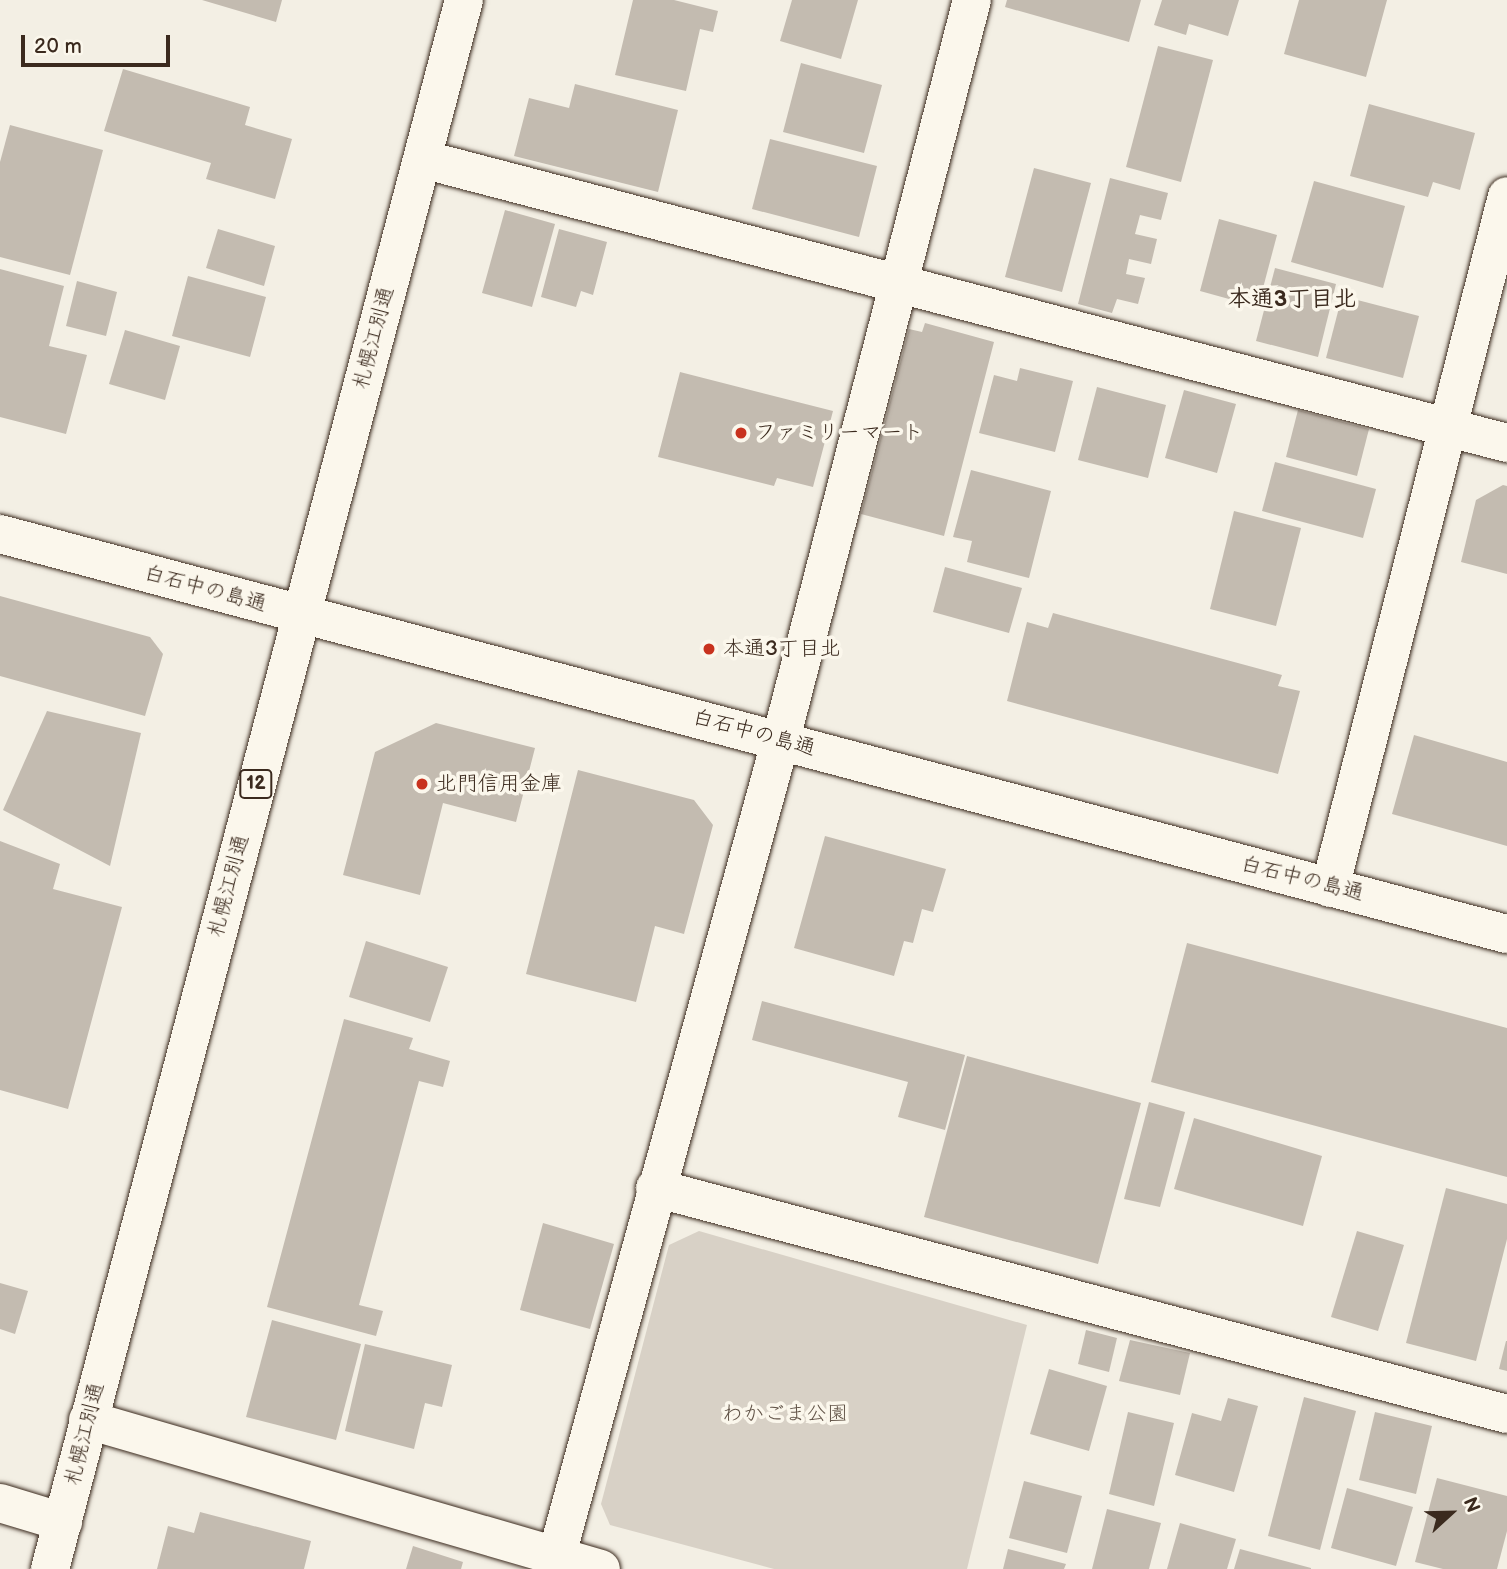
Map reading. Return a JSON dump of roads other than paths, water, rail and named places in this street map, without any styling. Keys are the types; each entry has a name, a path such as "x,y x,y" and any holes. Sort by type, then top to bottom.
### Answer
{"main road":[{"name":"札幌江別通","path":"50,1569 464,0"},
{"path":"554,1563 655,1188 781,739 896,283 972,0"},
{"path":"422,159 1507,443"},
{"path":"1329,888 1445,427 1507,196"},
{"name":"白石中の島通","path":"0,534 781,739 1507,934"},
{"path":"655,1188 1507,1415"},
{"path":"88,1420 554,1563 601,1569"},
{"path":"0,1503 63,1522"}],"place":[{"name":"ファミリーマート","path":"741,433"},
{"name":"本通3丁目北","path":"709,649"},
{"name":"北門信用金庫","path":"422,784"}],"district":[{"name":"本通3丁目北","path":"1292,299"}],"park label":[{"name":"わかごま公園","path":"785,1414"}]}
